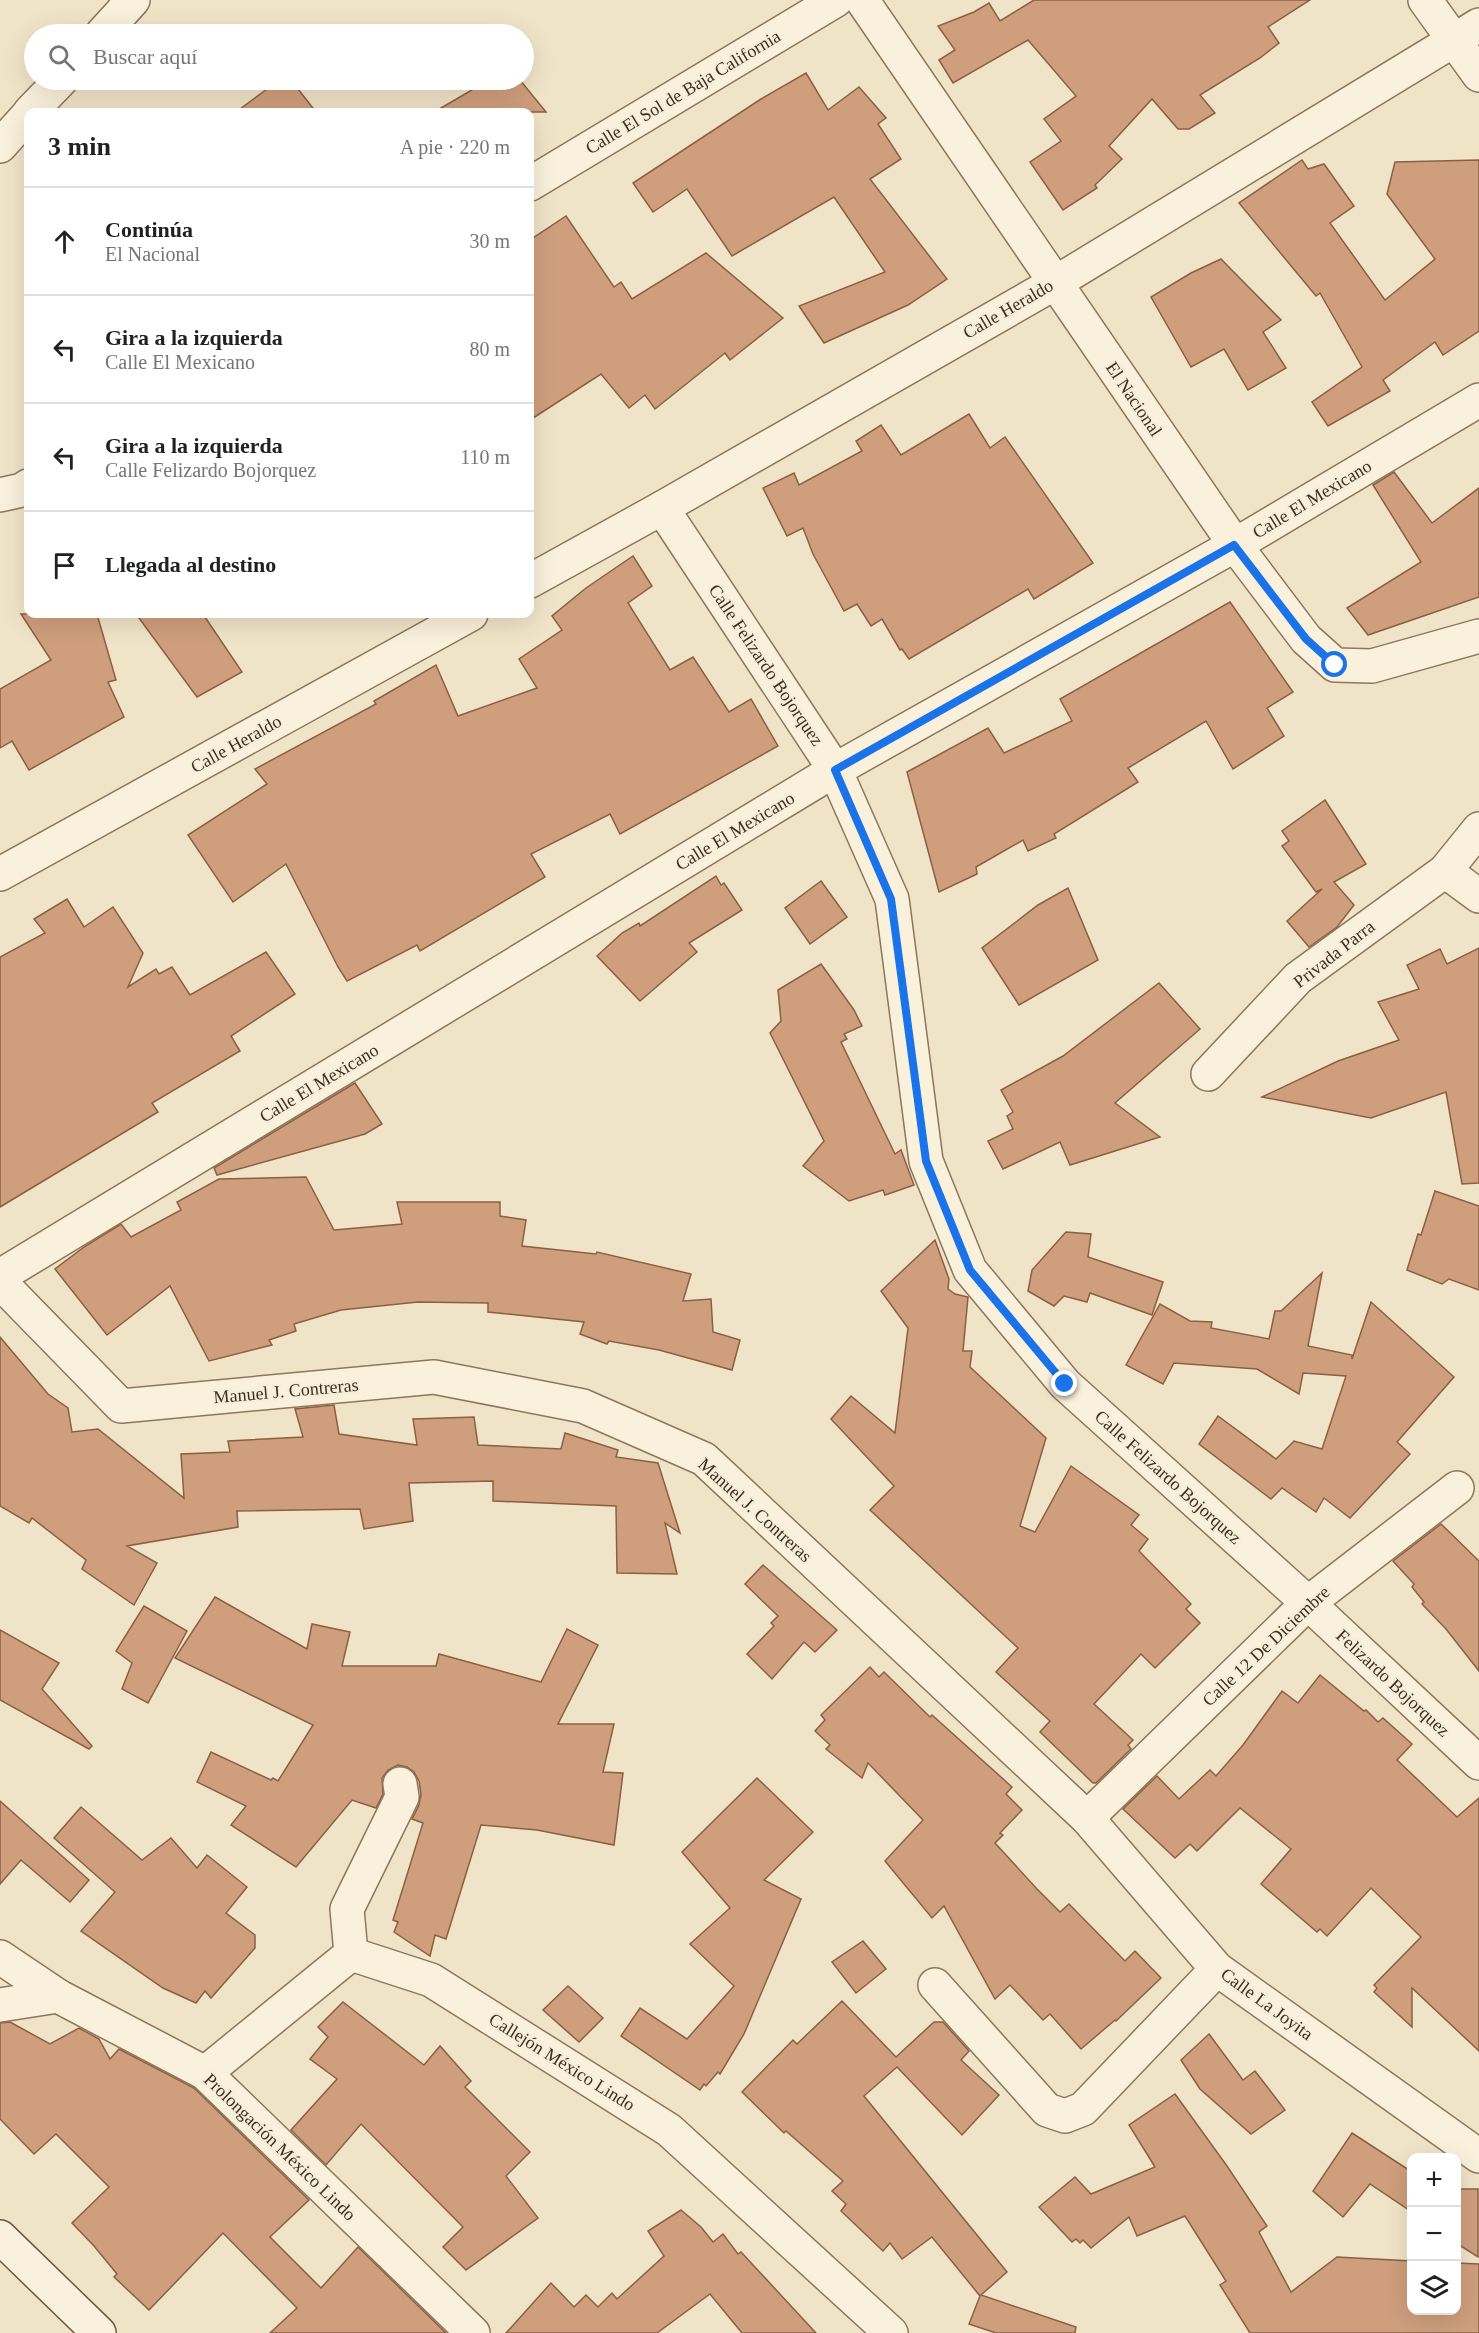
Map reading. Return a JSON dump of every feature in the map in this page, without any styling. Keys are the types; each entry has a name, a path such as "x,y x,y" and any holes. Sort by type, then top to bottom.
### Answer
{"street":[{"path":"111,24 133,0"},
{"name":"Calle El Sol de Baja California","path":"534,182 836,0"},
{"name":"El Nacional","path":"862,0 1234,545 1306,639 1335,665 1372,666 1479,636"},
{"path":"1425,0 1467,33 1479,75"},
{"name":"Calle Heraldo","path":"534,579 1055,283 1467,33"},
{"path":"35,108 52,90"},
{"path":"0,146 24,120"},
{"name":"Calle El Mexicano","path":"0,1276 835,770 1234,545 1479,400"},
{"path":"0,495 24,489"},
{"name":"Calle Felizardo Bojorquez","path":"662,508 835,770 891,899 926,1161 970,1270 1065,1384 1308,1604"},
{"name":"Calle Heraldo","path":"0,874 464,618"},
{"path":"1479,829 1445,871 1479,896"},
{"name":"Privada Parra","path":"1208,1074 1298,978 1445,871"},
{"name":"Manuel J. Contreras","path":"0,1282 121,1406 434,1377 583,1406 704,1460 1088,1818"},
{"name":"Calle 12 De Diciembre","path":"1088,1818 1308,1604 1457,1488"},
{"name":"Felizardo Bojorquez","path":"1308,1604 1479,1763"},
{"path":"205,2073 351,1954 347,1909 402,1797 400,1784"},
{"name":"Calle La Joyita","path":"1088,1818 1217,1968 1479,2156"},
{"name":"Callejón México Lindo","path":"351,1954 431,1980 669,2130 891,2333"},
{"name":"Prolongación México Lindo","path":"0,1957 57,1996 205,2073 473,2333"},
{"path":"935,1985 1047,2110 1065,2116 1083,2109 1217,1968"},
{"path":"0,2006 57,1996"},
{"path":"0,2237 99,2333"}],"building":[{"path":"1034,0 1310,0 1268,27 1279,43 1260,58 1200,95 1215,113 1189,129 1178,129 1152,99 1109,146 1122,159 1095,185 1097,188 1063,210 1030,162 1061,141 1044,119 1076,96 1028,40 953,83 939,60 955,50 938,26 974,12 989,3 1000,21"},
{"path":"806,73 828,110 859,87 886,118 878,124 901,159 870,179 947,279 908,305 824,343 799,306 885,272 834,197 732,256 687,189 653,212 633,183 761,99"},
{"path":"266,90 299,90 313,108 241,108"},
{"path":"472,90 528,90 546,112 534,112 534,108 441,108"},
{"path":"1302,160 1308,169 1324,164 1354,206 1330,223 1385,300 1435,259 1387,194 1395,162 1479,160 1479,331 1443,355 1435,342 1383,380 1390,391 1328,426 1312,402 1362,367 1320,293 1316,296 1239,203"},
{"path":"566,216 614,287 621,282 632,299 706,253 783,318 730,360 725,353 655,409 645,395 629,408 601,374 534,417 534,237"},
{"path":"1221,259 1281,320 1263,332 1286,368 1248,390 1224,349 1191,367 1151,297 1191,273"},
{"path":"969,414 990,448 1005,437 1093,563 1034,599 1028,589 909,659 902,649 900,650 882,619 871,626 857,604 844,611 813,554 803,528 787,536 763,488 794,473 799,485 862,451 856,441 881,425 901,455"},
{"path":"1394,472 1432,523 1479,488 1479,597 1368,635 1347,608 1421,562 1373,485"},
{"path":"633,556 652,586 628,603 670,670 693,657 729,712 751,699 778,746 620,834 610,814 531,854 545,877 420,951 417,945 347,981 286,864 233,902 188,835 267,784 255,769 376,704 374,701 436,665 458,716 537,688 519,659 562,630 552,616 586,588"},
{"path":"1230,602 1293,692 1267,708 1284,736 1233,769 1206,721 1128,768 1138,782 1054,834 1056,838 1028,851 1023,840 976,867 977,874 939,892 907,772 988,728 1004,753 1072,721 1060,699"},
{"path":"21,614 24,614 24,618 98,618 116,680 108,682 124,717 29,770 12,741 0,748 0,689 51,660"},
{"path":"139,618 206,618 242,672 197,697"},
{"path":"1325,800 1366,864 1334,882 1354,905 1337,927 1309,947 1287,921 1322,889 1316,892 1282,846 1289,841 1282,831"},
{"path":"716,876 721,885 724,883 742,910 689,943 697,952 640,1001 597,956 622,933 639,923 640,926"},
{"path":"821,881 847,917 810,944 785,908"},
{"path":"1068,888 1098,960 1019,1005 982,948 1038,905"},
{"path":"67,899 84,927 113,907 143,953 128,987 156,969 159,974 172,967 190,995 266,952 295,994 231,1036 240,1051 152,1103 158,1112 0,1207 0,957 45,933 34,919"},
{"path":"1479,948 1479,1183 1462,1184 1446,1092 1371,1118 1262,1097 1338,1061 1399,1040 1378,1002 1419,989 1407,965 1440,949 1447,964"},
{"path":"821,964 854,1010 862,1026 844,1034 847,1039 841,1042 895,1154 901,1150 914,1185 885,1195 883,1190 849,1201 803,1166 824,1141 770,1033 781,1021 778,990"},
{"path":"1159,983 1200,1029 1115,1103 1160,1137 1070,1165 1060,1142 1003,1169 988,1141 1013,1129 1007,1116 1013,1112 1001,1090 1063,1056"},
{"path":"355,1083 382,1124 365,1134 217,1175 214,1168"},
{"path":"306,1177 334,1230 402,1224 397,1202 500,1202 500,1216 526,1220 522,1246 596,1254 597,1252 691,1274 683,1301 711,1299 713,1332 740,1340 732,1370 659,1350 609,1341 607,1344 580,1334 584,1322 488,1312 488,1303 418,1302 341,1310 294,1324 296,1331 269,1340 272,1345 209,1361 170,1286 107,1335 55,1269 84,1247 121,1224 131,1237 181,1210 177,1202 219,1179"},
{"path":"1435,1191 1479,1206 1479,1290 1449,1279 1442,1284 1407,1270"},
{"path":"1066,1232 1091,1234 1088,1257 1163,1282 1152,1315 1090,1293 1087,1302 1064,1296 1054,1306 1028,1291 1032,1270"},
{"path":"935,1240 949,1279 948,1289 955,1294 968,1297 963,1351 972,1351 970,1367 1046,1438 1020,1526 1035,1532 1071,1466 1139,1515 1131,1525 1148,1539 1139,1551 1191,1604 1186,1609 1200,1623 1155,1668 1141,1654 1094,1704 1133,1740 1128,1745 1131,1749 1096,1783 1093,1783 1040,1732 1050,1721 996,1672 1018,1648 870,1510 894,1486 831,1419 851,1396 895,1433 908,1328 881,1291"},
{"path":"1322,1273 1308,1346 1352,1355 1352,1359 1371,1302 1454,1377 1397,1442 1410,1454 1350,1518 1324,1498 1316,1512 1282,1488 1271,1499 1199,1444 1218,1416 1276,1459 1294,1441 1322,1449 1346,1376 1303,1373 1299,1394 1257,1369 1174,1363 1163,1384 1126,1365 1160,1304 1190,1321 1212,1322 1211,1328 1269,1339 1275,1311 1281,1311"},
{"path":"0,1337 48,1394 68,1408 72,1432 98,1429 184,1498 181,1454 230,1452 228,1441 303,1437 295,1409 334,1405 339,1434 417,1445 413,1419 474,1417 478,1445 561,1449 565,1433 618,1450 616,1457 658,1463 680,1533 665,1523 677,1574 617,1573 616,1506 493,1501 493,1481 409,1483 413,1521 364,1529 360,1509 237,1511 238,1527 127,1546 157,1563 134,1605 82,1569 86,1560 32,1518 29,1523 0,1506"},
{"path":"1441,1524 1479,1561 1479,1671 1446,1629 1422,1604 1424,1602 1412,1587 1414,1584 1393,1561"},
{"path":"763,1565 837,1630 815,1652 804,1642 772,1679 747,1654 774,1626 771,1623 778,1616 745,1584"},
{"path":"215,1597 307,1649 312,1624 350,1632 342,1666 436,1666 439,1654 541,1682 567,1629 598,1645 558,1724 614,1724 603,1772 623,1773 614,1845 537,1830 481,1825 446,1939 435,1935 430,1956 394,1932 398,1922 393,1920 423,1823 412,1819 421,1795 419,1781 414,1772 398,1765 388,1770 382,1778 383,1794 376,1808 352,1800 296,1867 231,1825 246,1806 197,1782 211,1752 271,1780 273,1778 278,1781 313,1725 175,1658"},
{"path":"144,1606 187,1631 148,1703 122,1689 132,1663 116,1651"},
{"path":"0,1630 59,1663 42,1689 92,1746 89,1749 0,1700"},
{"path":"870,1667 879,1677 884,1672 930,1717 932,1715 1012,1787 1006,1794 1022,1810 1000,1833 1003,1835 995,1843 1037,1889 1060,1912 1069,1904 1125,1961 1135,1951 1161,1978 1116,2021 1081,2049 1050,2014 1043,2020 1010,1985 995,1999 944,1906 932,1918 885,1861 923,1820 868,1763 862,1778 826,1749 830,1745 815,1731 825,1720 821,1715"},
{"path":"1320,1675 1378,1722 1383,1718 1412,1744 1397,1760 1457,1817 1479,1798 1479,2051 1412,1988 1412,2027 1374,1992 1377,1988 1374,1985 1421,1937 1371,1888 1327,1936 1320,1929 1317,1932 1261,1884 1291,1849 1240,1808 1197,1851 1190,1844 1175,1858 1123,1809 1157,1776 1179,1799 1210,1770 1216,1776 1243,1745 1282,1691 1298,1703"},
{"path":"757,1778 813,1832 764,1880 801,1899 744,2034 720,2074 718,2072 700,2090 621,2036 640,2008 687,2039 734,1986 690,1944 730,1908 682,1852"},
{"path":"0,1801 89,1880 70,1902 21,1860 0,1884"},
{"path":"81,1807 142,1860 171,1838 197,1868 207,1855 247,1887 226,1913 255,1935 255,1948 211,1998 205,1991 196,2003 163,1988 81,1931 115,1892 54,1838"},
{"path":"863,1941 886,1969 856,1993 832,1962"},
{"path":"568,1986 603,2018 579,2042 543,2010"},
{"path":"842,2001 896,2057 934,2022 943,2022 969,2051 961,2060 999,2095 962,2135 897,2067 864,2096 1007,2272 981,2295 1076,2327 1075,2333 996,2333 969,2324 980,2296 932,2237 902,2259 890,2243 883,2251 841,2211 846,2204 832,2191 843,2181 786,2131 784,2133 742,2092 793,2040 797,2044"},
{"path":"343,2002 424,2065 440,2046 471,2081 465,2087 530,2152 506,2176 538,2218 466,2270 443,2247 463,2227 361,2124 326,2165 291,2130 337,2079 310,2059 328,2037 318,2027"},
{"path":"10,2022 50,2044 79,2028 99,2039 110,2059 119,2049 194,2088 309,2200 270,2237 321,2288 358,2247 446,2333 270,2333 297,2308 223,2233 149,2310 114,2277 117,2274 72,2223 109,2187 56,2134 34,2154 0,2119 0,2023"},
{"path":"1209,2034 1243,2080 1255,2071 1285,2110 1251,2134 1200,2089 1181,2060"},
{"path":"1175,2094 1267,2226 1259,2232 1291,2292 1337,2257 1407,2261 1407,2315 1461,2315 1461,2263 1479,2264 1479,2333 1250,2333 1220,2285 1226,2281 1185,2216 1137,2236 1129,2217 1091,2248 1083,2240 1080,2243 1076,2239 1072,2242 1039,2207 1075,2177 1091,2194 1155,2167 1129,2125"},
{"path":"1352,2133 1407,2169 1407,2209 1370,2184 1343,2217 1313,2191"},
{"path":"1461,2189 1478,2189 1478,2257 1461,2246"},
{"path":"681,2210 701,2227 713,2242 723,2234 738,2254 741,2252 816,2333 742,2333 710,2294 657,2333 506,2333 551,2283 574,2307 586,2295 598,2307 612,2293 617,2299 664,2256 648,2231"}],"route":[{"path":"1065,1384 970,1270 926,1161 891,899 835,770 1234,545 1306,639 1335,665"}]}
